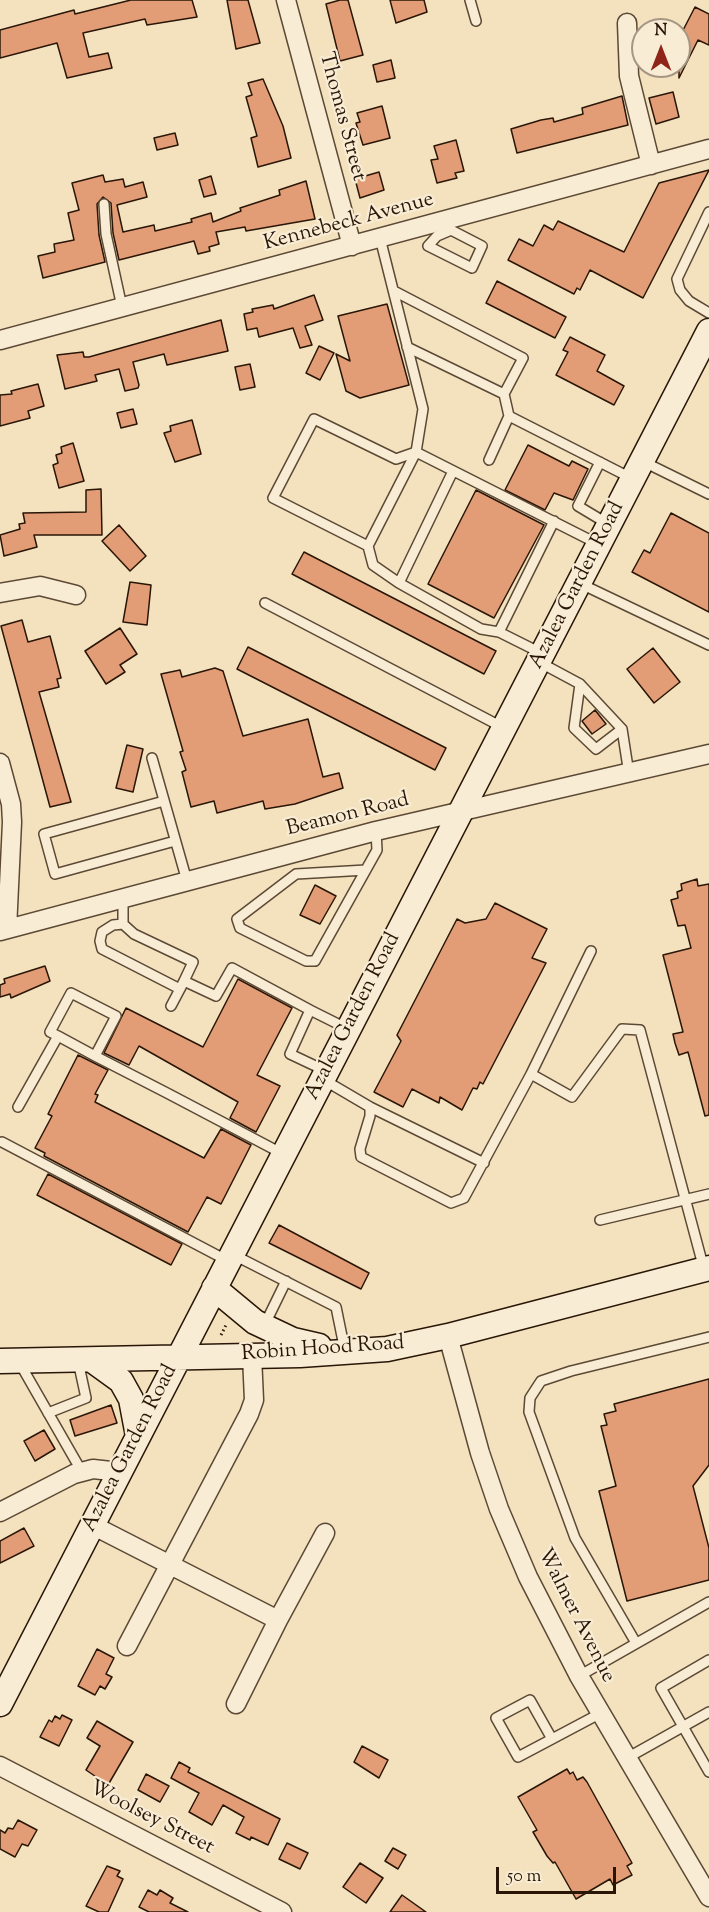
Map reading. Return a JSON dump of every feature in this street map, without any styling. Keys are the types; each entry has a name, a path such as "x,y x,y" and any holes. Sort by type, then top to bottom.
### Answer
{"main road":[{"name":"Azalea Garden Road","path":"0,1704 707,338"},
{"name":"Robin Hood Road","path":"9,1361 252,1356 387,1349 448,1336 706,1269"},
{"path":"214,1288 234,1307 264,1326 293,1340 345,1352"},
{"path":"85,1360 121,1381 131,1399 138,1436"}],"street":[{"name":"Thomas Street","path":"286,0 352,246"},
{"path":"627,23 629,76 651,165"},
{"name":"Kennebeck Avenue","path":"0,340 380,238 449,225 709,150"},
{"path":"0,593 40,586 76,595"},
{"name":"Beamon Road","path":"3,930 376,831 709,754"},
{"path":"0,763 11,804 12,822 3,930"},
{"name":"Walmer Avenue","path":"448,1336 480,1453 499,1509 528,1577 579,1676 709,1897"},
{"path":"127,1646 249,1414 254,1400 252,1356"},
{"path":"0,1512 82,1472 93,1469 120,1472"},
{"path":"92,1525 278,1620"},
{"path":"236,1704 325,1533"},
{"name":"Woolsey Street","path":"0,1766 282,1912"}],"lane":[{"path":"470,0 476,21"},
{"path":"104,204 106,234 122,308"},
{"path":"709,212 677,279 680,290 688,301 709,313"},
{"path":"449,225 482,246 472,268 428,246 449,225"},
{"path":"380,238 423,409 416,452 368,546 373,565 399,583 482,629 499,632 580,684 622,729 629,774"},
{"path":"394,291 523,358 504,394 509,416 489,460"},
{"path":"407,347 504,394"},
{"path":"509,416 600,462 638,470 709,494"},
{"path":"368,546 273,498 314,420 396,459 416,452 554,521 604,534"},
{"path":"600,462 578,506 604,534"},
{"path":"399,583 453,471"},
{"path":"499,632 554,521"},
{"path":"579,583 709,645"},
{"path":"265,603 505,729"},
{"path":"580,684 574,728 596,749 622,729"},
{"path":"152,758 187,881"},
{"path":"164,801 44,834 56,874 176,841"},
{"path":"366,870 296,874 237,919 240,928 306,962 315,961 366,870 377,850 376,831"},
{"path":"123,898 123,924 134,934 193,962 171,1006"},
{"path":"123,924 113,925 102,932 99,941 102,949 182,985 216,996 232,968 348,1029"},
{"path":"370,1107 370,1116 360,1149 361,1158 451,1203 464,1198 531,1074 591,951"},
{"path":"95,1056 116,1016 71,993 50,1032 95,1056 284,1154"},
{"path":"310,1010 290,1054 370,1107 484,1163"},
{"path":"531,1074 572,1097 621,1029 640,1030 685,1200 706,1269"},
{"path":"18,1107 58,1036"},
{"path":"2,1142 230,1257 336,1307 345,1352"},
{"path":"600,1220 709,1194"},
{"path":"264,1326 285,1281"},
{"path":"636,1643 575,1538 529,1412 530,1398 541,1381 571,1371 709,1337"},
{"path":"48,1413 86,1398 85,1360"},
{"path":"9,1361 48,1413 82,1472"},
{"path":"579,1676 709,1602"},
{"path":"709,1660 661,1688 709,1772"},
{"path":"552,1739 530,1700 496,1718 518,1757 552,1739 601,1713"},
{"path":"627,1758 709,1712"}],"path":[{"path":"221,1335 229,1318"}],"building":[{"path":"131,0 192,0 197,17 147,25 145,19 83,33 89,57 108,53 112,68 67,78 57,43 0,58 0,30 74,10 75,14"},
{"path":"227,0 248,0 260,43 236,49"},
{"path":"348,0 363,55 340,61 326,4"},
{"path":"390,0 424,0 427,12 396,23"},
{"path":"695,7 709,14 709,45 698,40 691,54 691,18"},
{"path":"391,60 395,78 377,82 373,65"},
{"path":"263,79 283,126 291,158 258,167 251,138 257,136 246,97 252,95 248,83"},
{"path":"673,92 679,117 656,124 649,98"},
{"path":"622,96 628,125 517,153 511,129 541,120 553,118 554,122 583,114 582,108"},
{"path":"382,106 390,138 363,145 356,123 360,122 357,113"},
{"path":"175,133 178,145 157,150 154,138"},
{"path":"456,140 464,171 455,173 457,178 437,183 431,160 438,159 434,146"},
{"path":"709,170 643,298 590,270 580,290 577,288 574,294 508,260 519,239 533,246 544,225 553,230 558,221 624,252 659,183"},
{"path":"379,172 384,190 360,198 355,179"},
{"path":"103,175 105,182 123,179 125,187 143,182 147,197 117,205 123,232 154,225 155,231 192,222 191,219 211,213 213,222 241,211 240,208 280,195 279,190 306,181 315,219 246,231 245,227 216,232 219,244 209,247 210,251 198,254 194,241 119,260 113,233 111,203 103,197 97,204 99,235 105,262 43,278 38,256 55,252 54,244 74,240 68,213 79,210 72,183"},
{"path":"211,176 216,194 204,197 199,180"},
{"path":"497,281 566,317 555,338 486,303"},
{"path":"314,295 323,320 305,326 312,345 300,348 293,328 259,337 257,328 247,330 244,314 253,312 252,309 273,305 274,309"},
{"path":"387,304 409,385 360,398 346,391 336,354 350,361 338,316"},
{"path":"221,320 228,351 167,365 164,354 133,362 138,388 125,391 119,369 95,375 97,381 65,389 57,355 83,352 84,357 89,357"},
{"path":"570,337 605,355 597,371 624,386 614,405 556,375 568,352 563,350"},
{"path":"319,346 334,353 320,380 306,373"},
{"path":"250,364 255,387 240,390 235,367"},
{"path":"38,384 44,406 28,411 30,418 0,426 0,395 12,394 11,391"},
{"path":"133,409 137,424 121,428 117,413"},
{"path":"192,420 201,454 175,462 164,433 171,431 170,426"},
{"path":"73,443 84,481 59,488 53,465 58,463 56,455 62,453 61,447"},
{"path":"528,445 569,466 572,461 588,469 573,500 554,493 545,510 505,490"},
{"path":"101,489 102,535 34,535 37,547 4,556 0,535 20,529 19,524 25,523 23,513 86,512 86,490"},
{"path":"476,490 544,525 494,618 428,584"},
{"path":"671,513 709,533 709,612 632,572 644,550 650,553"},
{"path":"119,525 146,556 130,571 102,541"},
{"path":"304,552 496,651 484,674 292,574"},
{"path":"130,582 151,585 147,625 123,622"},
{"path":"22,620 28,642 50,636 61,678 57,679 59,687 39,692 71,802 50,807 1,626"},
{"path":"120,628 137,654 120,665 125,672 106,684 85,651"},
{"path":"248,647 446,748 435,770 237,669"},
{"path":"653,648 680,682 654,703 627,669"},
{"path":"215,668 223,671 243,736 308,719 323,777 339,773 343,788 295,804 265,809 263,801 217,813 214,801 191,807 182,772 186,770 180,752 183,751 161,674 180,670 182,677"},
{"path":"595,710 606,724 592,734 582,721"},
{"path":"127,745 143,749 133,792 116,788"},
{"path":"697,879 698,886 709,884 709,1115 705,1116 688,1052 679,1055 675,1043 673,1034 683,1032 663,955 691,948 685,925 678,926 671,900 678,898 677,892 682,890 681,884"},
{"path":"315,885 336,896 320,924 300,915"},
{"path":"495,903 547,929 532,958 546,963 483,1084 480,1082 477,1089 473,1088 462,1110 440,1097 439,1103 412,1089 403,1107 374,1092 401,1041 397,1035 457,919 465,923 486,919"},
{"path":"45,966 50,981 11,998 10,994 0,997 0,985 5,983 4,979"},
{"path":"238,979 292,1008 257,1075 280,1086 256,1132 230,1118 238,1102 139,1046 129,1065 104,1053 126,1008 203,1047"},
{"path":"78,1055 108,1070 95,1094 98,1095 95,1102 204,1158 221,1129 251,1145 221,1204 207,1197 188,1232 44,1156 45,1153 35,1148 52,1116 48,1114"},
{"path":"48,1174 182,1244 171,1265 37,1195"},
{"path":"279,1225 369,1273 361,1289 269,1243"},
{"path":"709,1379 709,1465 693,1486 709,1548 709,1580 627,1601 599,1491 616,1486 601,1426 607,1425 604,1414 616,1411 614,1404"},
{"path":"111,1405 117,1423 75,1436 70,1420"},
{"path":"44,1430 55,1449 35,1461 24,1441"},
{"path":"24,1528 34,1546 0,1563 0,1541"},
{"path":"97,1649 114,1658 106,1674 112,1677 105,1689 100,1686 95,1695 78,1686"},
{"path":"62,1715 72,1720 59,1746 40,1737 49,1720 52,1722 55,1716 60,1719"},
{"path":"97,1721 133,1742 108,1785 86,1770 100,1746 87,1738"},
{"path":"362,1746 388,1760 379,1778 354,1762"},
{"path":"179,1762 190,1768 188,1772 280,1819 268,1845 236,1833 244,1817 223,1805 212,1825 189,1812 199,1793 171,1778"},
{"path":"567,1769 570,1774 573,1772 577,1780 583,1777 587,1782 632,1863 627,1866 632,1875 613,1885 610,1879 576,1899 555,1862 553,1863 547,1856 533,1832 537,1830 518,1797"},
{"path":"146,1774 169,1786 160,1802 138,1790"},
{"path":"18,1820 37,1830 28,1846 22,1844 15,1857 0,1849 0,1830 5,1833 8,1828 13,1829"},
{"path":"287,1843 308,1853 300,1869 279,1859"},
{"path":"393,1848 406,1855 398,1869 385,1861"},
{"path":"360,1863 383,1878 366,1903 343,1887"},
{"path":"107,1866 120,1871 117,1876 123,1879 108,1912 99,1912 86,1906"},
{"path":"148,1890 157,1895 160,1890 173,1898 170,1903 188,1912 149,1912 139,1907"},
{"path":"402,1895 426,1912 390,1912"}]}
